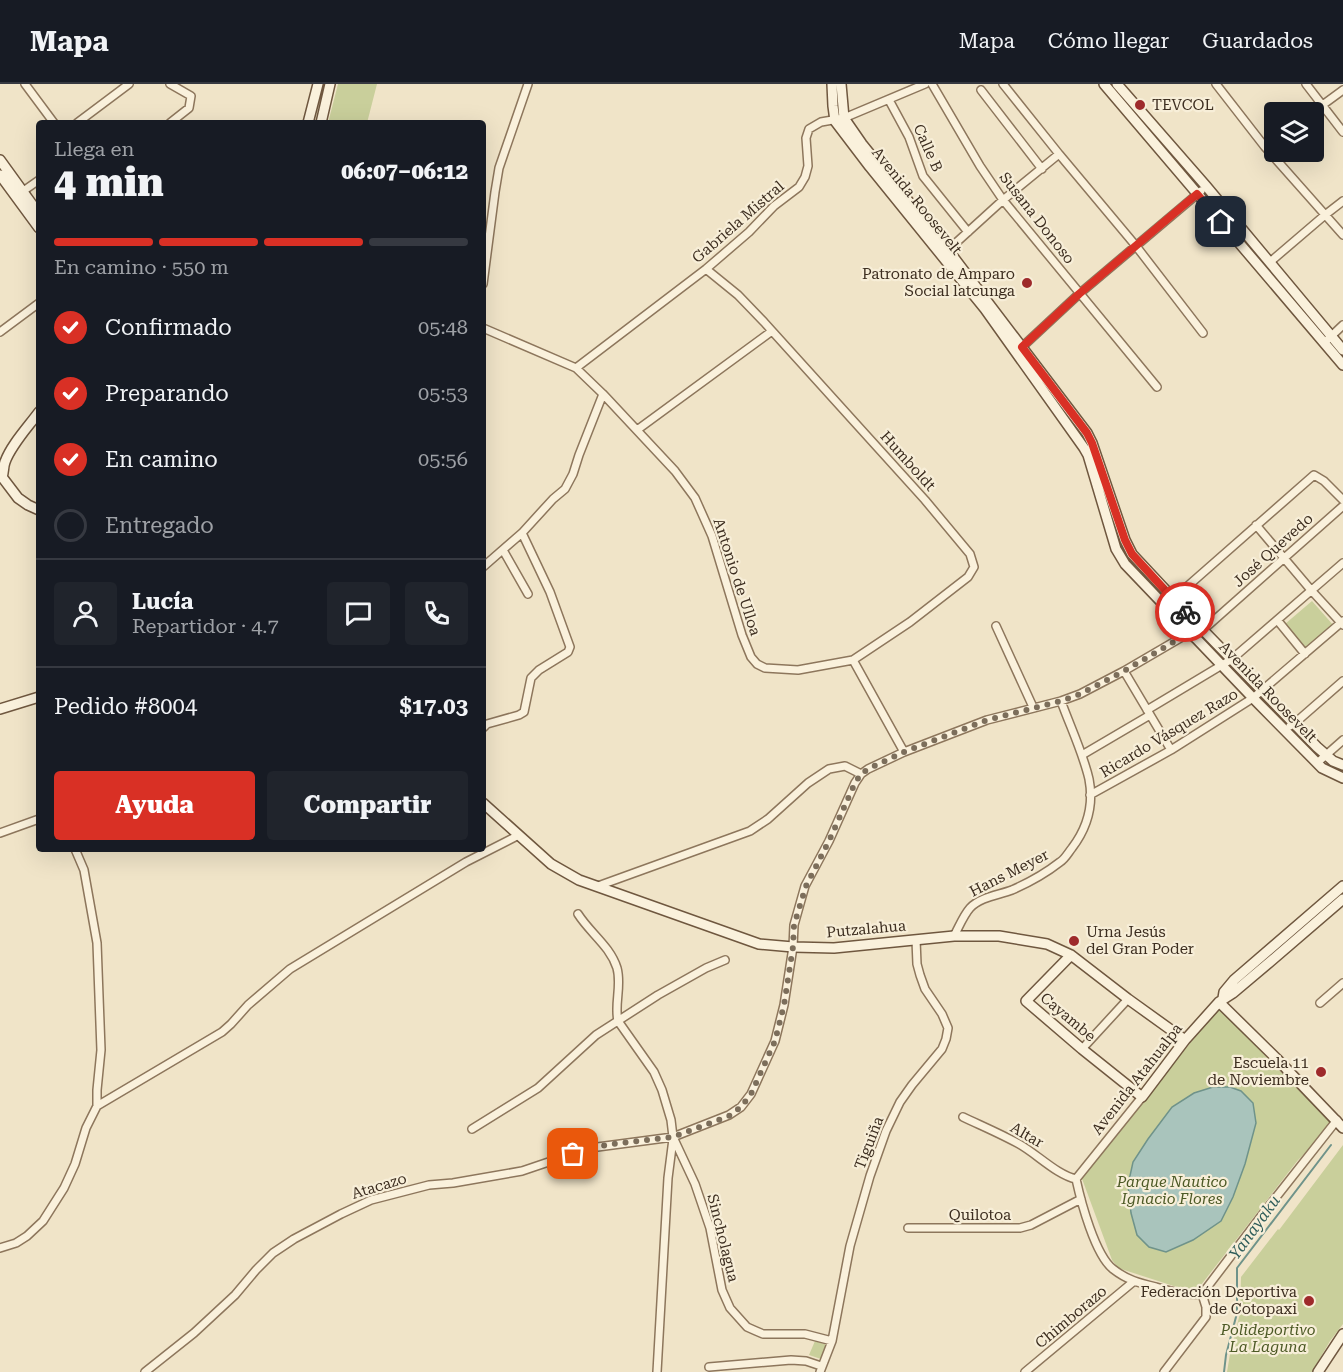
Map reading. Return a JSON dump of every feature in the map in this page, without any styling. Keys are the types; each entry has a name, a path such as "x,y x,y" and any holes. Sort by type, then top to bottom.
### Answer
{"street":[{"path":"81,120 129,84"},
{"path":"170,84 191,96 189,108 174,120"},
{"path":"309,120 318,84"},
{"path":"322,120 330,84"},
{"path":"486,261 499,168 528,84"},
{"name":"Avenida Roosevelt","path":"832,84 833,106 870,167 985,309 1088,455 1116,549 1125,564 1322,768 1343,778"},
{"name":"Avenida Roosevelt","path":"841,84 840,119 948,250 1087,433 1132,554 1317,747 1333,761 1343,765"},
{"name":"Gabriela Mistral","path":"576,368 706,270 774,206 799,187 808,166 806,138 809,129 821,122 840,119 925,84"},
{"name":"Susana Donoso","path":"932,84 980,166 1003,200 1157,387"},
{"path":"1003,84 1136,246 1203,333"},
{"path":"1104,84 1197,194 1328,340"},
{"path":"1117,84 1270,262 1341,356"},
{"path":"1216,84 1264,146"},
{"path":"1306,84 1319,102"},
{"path":"27,85 52,120"},
{"path":"981,90 1042,169"},
{"path":"1324,104 1343,90"},
{"name":"Calle B","path":"889,100 909,137 923,176 968,232"},
{"path":"1324,108 1343,132"},
{"path":"948,250 1003,200 1059,154"},
{"path":"0,160 36,223"},
{"path":"1278,162 1343,235"},
{"path":"0,174 36,211"},
{"path":"19,194 36,182"},
{"path":"1022,347 1079,294 1206,186"},
{"path":"1270,262 1343,201"},
{"name":"Humboldt","path":"706,270 738,295 772,331 925,500 970,554 974,567 968,577 910,622 853,660"},
{"path":"0,332 36,305"},
{"path":"1328,340 1343,325"},
{"name":"Antonio de Ulloa","path":"486,329 576,368 675,471 694,498 712,536 741,635 751,657 757,664 765,668 798,670 853,660"},
{"path":"637,430 772,331"},
{"path":"486,564 522,533 565,489 573,474 603,394"},
{"path":"36,416 2,464 4,472 1,478 18,498 36,509"},
{"path":"1173,599 1314,475 1324,481 1343,500"},
{"name":"José Quevedo","path":"1192,635 1203,630 1343,506"},
{"path":"1256,525 1342,623"},
{"path":"486,725 519,715 524,711 531,678 538,670 568,652 570,647 550,592 522,533"},
{"path":"503,550 528,594"},
{"path":"1082,755 1232,659 1343,563"},
{"path":"1278,621 1305,654"},
{"name":"Ricardo Vásquez Razo","path":"1090,795 1172,750 1252,698 1342,623"},
{"path":"996,626 1033,707"},
{"path":"598,886 750,831 768,819 818,775 829,769 845,766 861,774 904,752 987,720 1080,694 1192,635"},
{"path":"853,660 904,752"},
{"path":"1124,671 1172,750"},
{"path":"1283,729 1295,723 1343,681"},
{"path":"0,709 36,698"},
{"name":"Hans Meyer","path":"954,936 971,906 1014,889 1062,861 1088,822 1089,781 1082,755 1061,701"},
{"path":"1317,763 1343,740"},
{"name":"Atacazo","path":"145,1372 194,1333 235,1295 273,1253 294,1239 371,1200 429,1185 522,1171 590,1148 673,1137 729,1116 741,1107 751,1094 775,1041 784,1005 794,925 806,886 861,774"},
{"name":"Putzalahua","path":"486,806 551,864 579,880 759,944 834,948 954,936 999,936 1047,944 1071,955 1185,1041"},
{"path":"0,833 36,820"},
{"path":"486,852 519,835"},
{"path":"0,1248 27,1236 43,1221 64,1188 75,1164 86,1128 97,1106 101,1050 97,943 84,870 76,852"},
{"path":"97,1106 222,1032 248,1005 290,969 486,852"},
{"name":"Avenida Atahualpa","path":"1076,1179 1185,1041 1221,1000 1224,992 1234,980 1343,886"},
{"name":"Avenida Atahualpa","path":"1221,1000 1228,997 1343,899"},
{"path":"578,914 598,936 617,969 619,983 616,1012 618,1021"},
{"name":"Tiguiña","path":"820,1369 832,1341 850,1246 870,1176 886,1131 900,1102 942,1049 946,1039 948,1028 942,1014 925,989 920,975 916,940"},
{"name":"Cayambe","path":"1071,955 1026,1001 1142,1097"},
{"path":"472,1129 538,1088 596,1035 676,985 725,960"},
{"path":"1320,1003 1343,983"},
{"path":"1082,1049 1128,999"},
{"path":"1076,1179 1098,1247 1111,1268 1133,1282 1185,1295 1202,1294 1262,1215 1339,1123 1221,1000"},
{"name":"Sincholagua","path":"618,1021 654,1072 662,1090 671,1120 673,1137 695,1184 710,1228 722,1290 730,1308 747,1327 756,1332 805,1334 832,1341"},
{"name":"Altar","path":"963,1117 1018,1143 1059,1173 1076,1179"},
{"path":"657,1372 673,1137"},
{"name":"Quilotoa","path":"908,1228 1020,1228 1031,1225 1081,1199"},
{"name":"Chimborazo","path":"1025,1372 1133,1282"},
{"path":"1164,1372 1206,1317 1202,1294"},
{"path":"1318,1372 1343,1334"},
{"path":"709,1367 790,1360 806,1361 820,1369"}],"green space":[{"path":"338,84 377,84 368,120 329,120"},
{"path":"1312,601 1334,626 1307,649 1285,624"},
{"name":"Parque Nautico Ignacio Flores","path":"1219,1008 1287,1078 1338,1122 1298,1160 1201,1285 1189,1291 1118,1268 1112,1260 1081,1176"},
{"name":"Polideportivo La Laguna","path":"1343,1145 1343,1324 1312,1372 1227,1372 1240,1313 1241,1277"},
{"path":"815,1341 827,1345 821,1359 809,1355"}],"water":[{"name":"Parque Nautico Ignacio Flores","path":"1213,1087 1230,1087 1241,1091 1253,1103 1256,1123 1233,1197 1221,1221 1193,1240 1166,1252 1149,1247 1137,1235 1131,1213 1128,1185 1133,1162 1172,1107 1194,1093"}],"waterway":[{"name":"Yanayaku","path":"1224,1372 1237,1313 1237,1268 1331,1145"}],"way so far":[{"path":"573,1154 612,1144 673,1137 729,1116 741,1107 751,1094 775,1041 784,1005 794,925 806,886 861,774 904,752 987,720 1080,694 1189,633 1194,638 1203,630 1185,612"}],"place":[{"name":"TEVCOL","path":"1140,105"},
{"name":"Patronato de Amparo Social latcunga","path":"1027,283"},
{"name":"Urna Jesús del Gran Poder","path":"1074,941"},
{"name":"Escuela 11 de Noviembre","path":"1321,1072"},
{"name":"Federación Deportiva de Cotopaxi","path":"1309,1301"}],"route":[{"path":"1185,612 1132,554 1087,433 1022,347 1079,294 1197,194 1221,222"}]}
